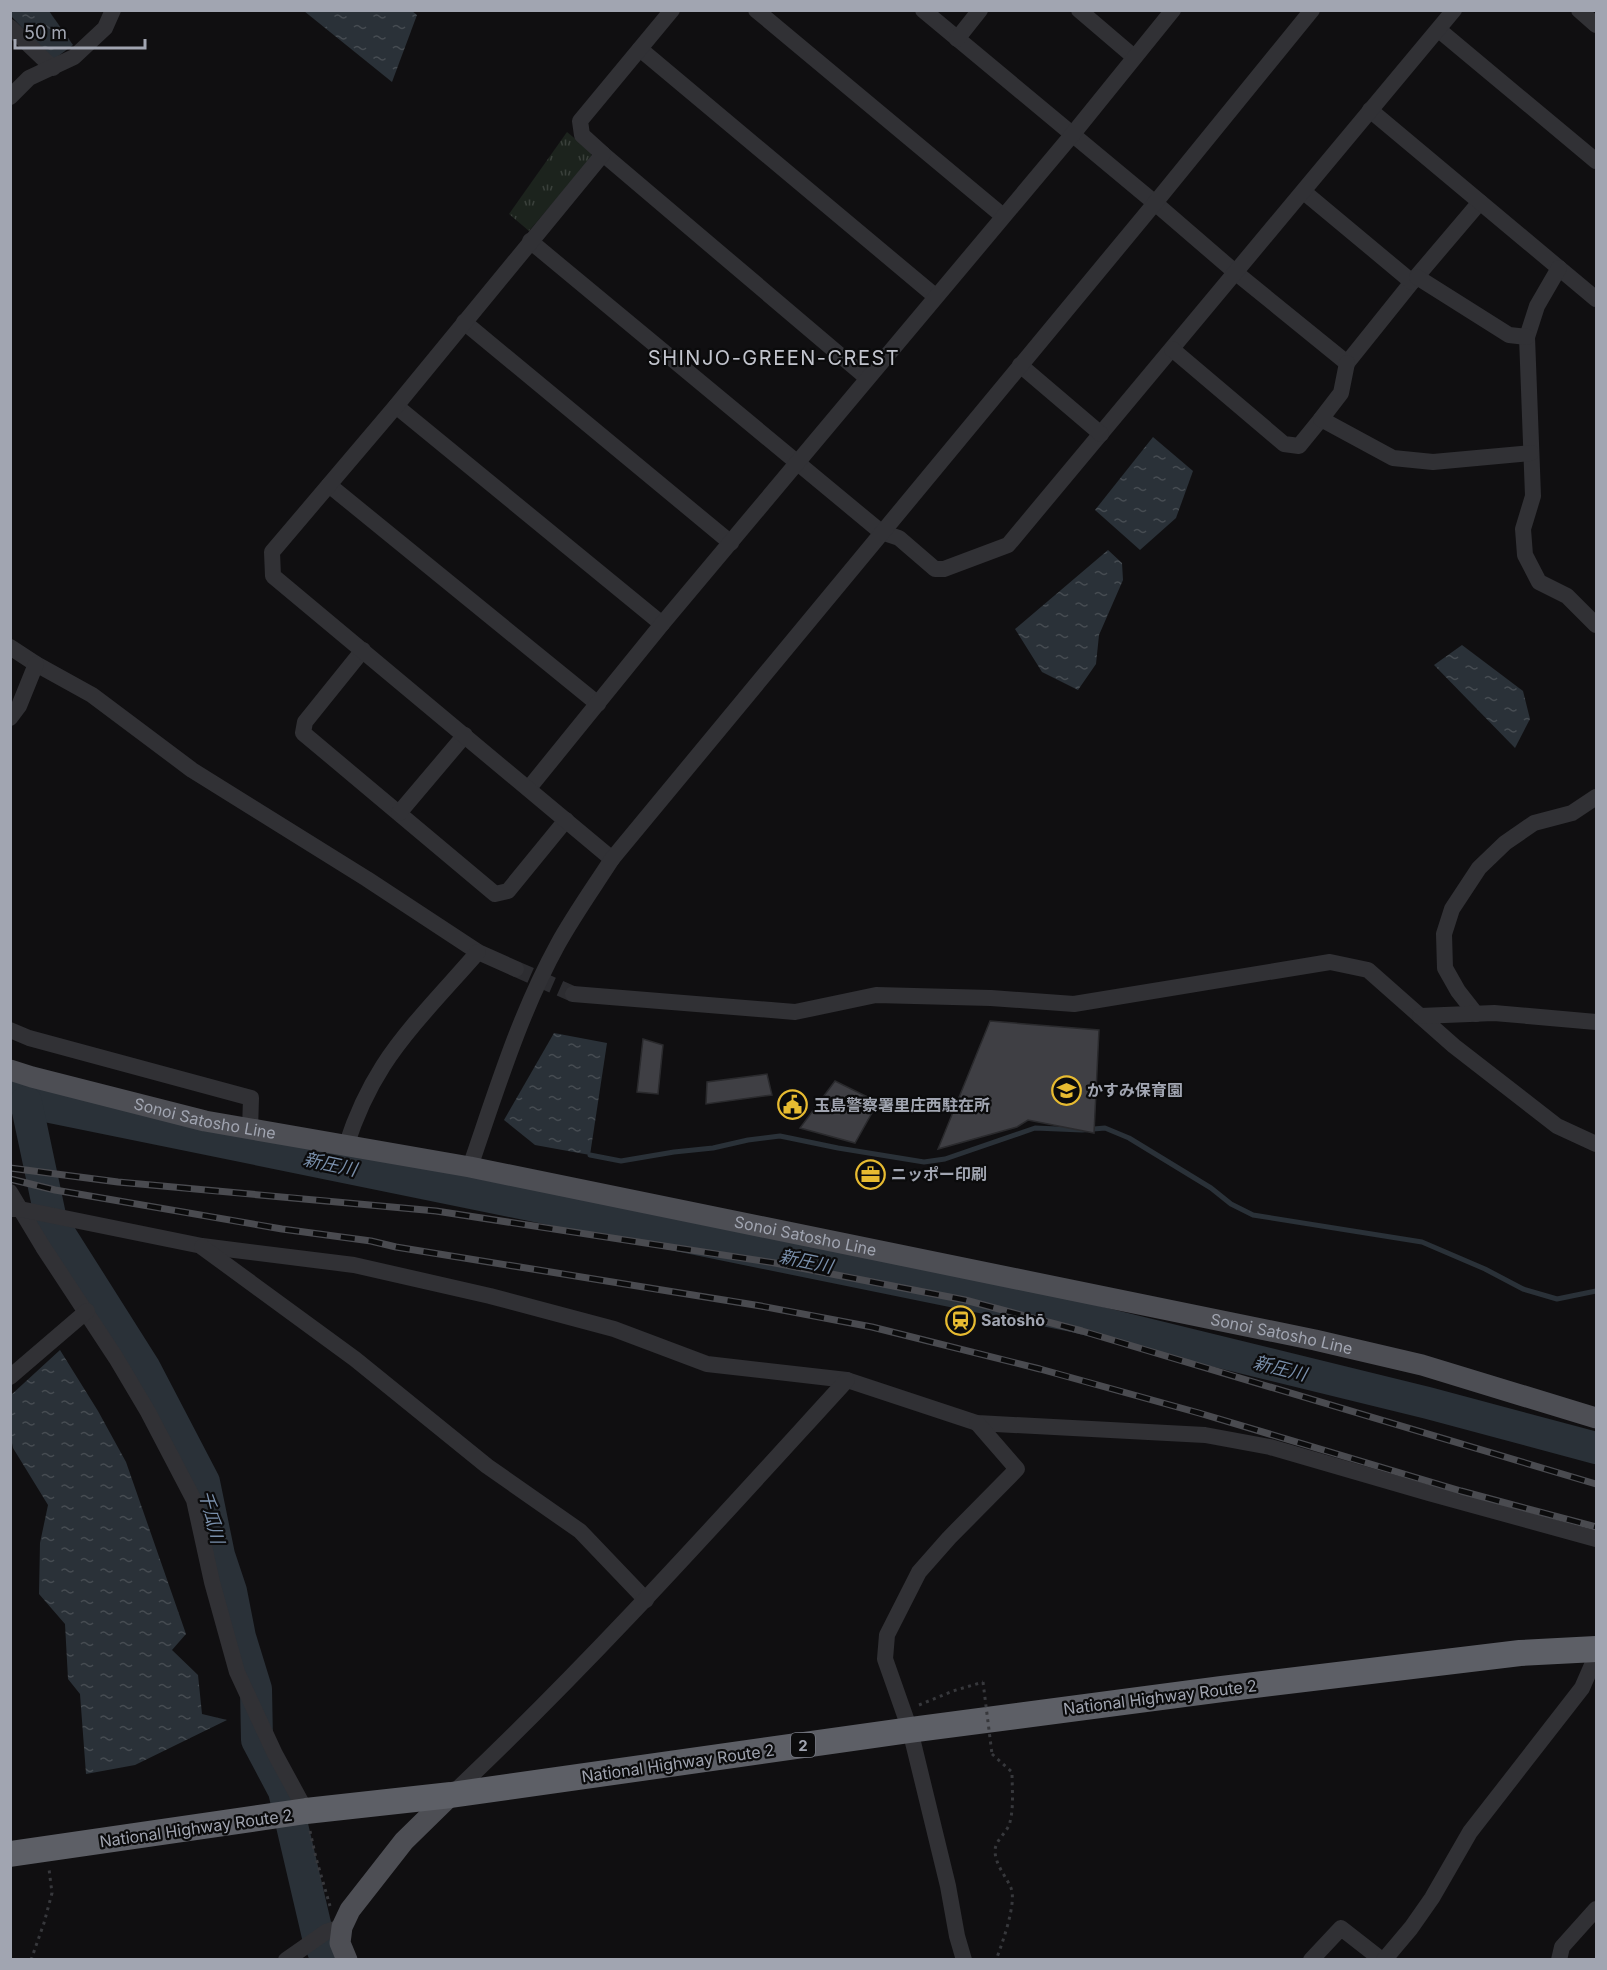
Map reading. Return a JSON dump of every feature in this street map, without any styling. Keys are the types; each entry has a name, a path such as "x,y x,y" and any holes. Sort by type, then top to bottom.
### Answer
{"highway":[{"name":"National Highway Route 2","path":"10,1854 306,1811 451,1795 907,1720 1222,1689 1520,1653 1596,1649"}],"main road":[{"name":"Sonoi Satosho Line","path":"10,1070 250,1130 470,1167 1316,1340 1422,1365 1596,1418"},
{"path":"346,1959 340,1942 342,1927 350,1910 404,1841 451,1795"}],"street":[{"path":"10,97 29,78 74,57 105,28 113,10"},
{"path":"672,10 580,121 582,135 867,378"},
{"path":"756,10 1003,216"},
{"path":"923,10 1347,363"},
{"path":"957,39 980,10"},
{"path":"1079,10 1134,57"},
{"path":"529,788 662,624 1072,135 1173,10"},
{"path":"470,1167 509,1054 530,1002 558,944 612,859 1312,10"},
{"path":"530,240 881,532 899,538 935,569 944,569 1008,545 1454,10"},
{"path":"1579,10 1596,25"},
{"path":"10,27 53,68"},
{"path":"1439,30 1596,161"},
{"path":"640,49 935,296"},
{"path":"1370,110 1596,299"},
{"path":"603,154 530,240 396,406 272,552 273,576 612,859"},
{"path":"1304,192 1415,279 1509,335 1527,337"},
{"path":"1172,349 1284,444 1299,446 1341,393 1347,363 1480,202"},
{"path":"1559,268 1537,306 1527,337 1533,496 1523,529 1525,555 1539,582 1567,596 1596,625"},
{"path":"464,322 731,543"},
{"path":"1020,365 1101,434"},
{"path":"396,406 662,624"},
{"path":"1321,420 1393,458 1433,462 1531,453"},
{"path":"329,485 598,704"},
{"path":"10,647 92,695 192,770 368,879 478,952 516,969"},
{"path":"363,650 305,722 303,732 495,894 508,891 566,820"},
{"path":"10,718 19,706 36,664"},
{"path":"399,813 465,735"},
{"path":"1476,1014 1458,991 1446,968 1444,934 1452,909 1479,868 1505,843 1534,823 1572,813 1596,797"},
{"path":"346,1146 354,1120 383,1066 406,1035 478,952"},
{"path":"573,994 795,1011 876,996 991,998 1074,1004 1330,962 1368,970 1454,1046 1557,1126 1596,1144"},
{"path":"1420,1016 1494,1013 1596,1022"},
{"path":"10,1030 29,1038 251,1098 250,1130"},
{"path":"10,1192 15,1209 87,1311 148,1412 194,1500 212,1582 237,1672 275,1754 306,1811"},
{"path":"15,1209 202,1246 354,1265 490,1296 614,1329 707,1364 847,1380 977,1424 1205,1435 1270,1447 1429,1494 1596,1539"},
{"path":"202,1246 355,1359 487,1466 580,1531 646,1600"},
{"path":"10,1377 87,1311"},
{"path":"451,1795 646,1600 847,1380"},
{"path":"964,1959 907,1720 885,1659 887,1635 919,1572 1017,1469 977,1424"},
{"path":"1311,1959 1341,1928 1383,1959 1411,1928 1432,1898 1470,1832 1582,1688 1596,1656"},
{"path":"1559,1959 1562,1947 1596,1909"},
{"path":"286,1959 326,1932 342,1927"}],"path":[{"path":"907,1720 953,1691 983,1682 992,1754 1012,1772 1010,1825 1000,1837 995,1850 1001,1871 1012,1891 1008,1928 996,1959"},
{"path":"306,1811 316,1858 332,1913 342,1927"},
{"path":"31,1959 52,1893 48,1849"}],"green space":[{"path":"567,132 590,151 592,157 529,231 509,214"}],"water":[{"path":"11,11 49,11 73,45 53,60 11,16"},
{"path":"304,11 412,11 417,15 392,82"},
{"path":"1153,437 1193,471 1176,518 1140,550 1095,510"},
{"path":"1108,550 1122,563 1123,580 1099,635 1096,664 1078,690 1042,672 1015,629"},
{"path":"1462,645 1523,691 1530,719 1515,748 1434,665"},
{"path":"554,1033 607,1043 590,1155 535,1145 504,1120"},
{"path":"60,1350 126,1462 186,1634 172,1650 198,1675 202,1714 227,1720 135,1765 86,1774 80,1694 68,1679 65,1624 39,1594 40,1543 48,1505 13,1448 11,1438 11,1395"}],"building":[{"path":"990,1021 1099,1030 1094,1133 1028,1120 1017,1127 938,1149"},
{"path":"643,1039 663,1045 658,1094 637,1092"},
{"path":"767,1074 772,1095 706,1104 707,1082"},
{"path":"835,1081 878,1102 855,1143 800,1128"}],"waterway":[{"name":"新圧川","path":"10,1096 26,1102 1073,1316 1428,1403 1596,1448"},
{"name":"千瓜川","path":"26,1102 51,1220 144,1367 204,1482 219,1555 231,1591 240,1637 256,1689 257,1740 284,1791 319,1941 327,1960"},
{"path":"590,1155 621,1161 780,1136 924,1162 945,1159 1035,1128 1082,1130 1105,1128 1129,1138 1211,1188 1231,1204 1253,1215 1422,1242 1485,1269 1523,1289 1557,1299 1596,1291"}],"tunnel":[{"path":"516,969 573,994"}],"railway":[{"path":"10,1168 118,1182 436,1211 775,1263 965,1300 1082,1331 1596,1484"},
{"path":"10,1179 55,1190 282,1229 371,1241 396,1247 761,1306 872,1327 1040,1369 1199,1413 1461,1491 1596,1527"}],"place":[{"name":"かすみ保育園","path":"1066,1090"},
{"name":"玉島警察署里庄西駐在所","path":"793,1105"},
{"name":"ニッポー印刷","path":"870,1174"},
{"name":"Satoshō","path":"960,1320"}],"district":[{"name":"SHINJO-GREEN-CREST","path":"774,358"}]}
